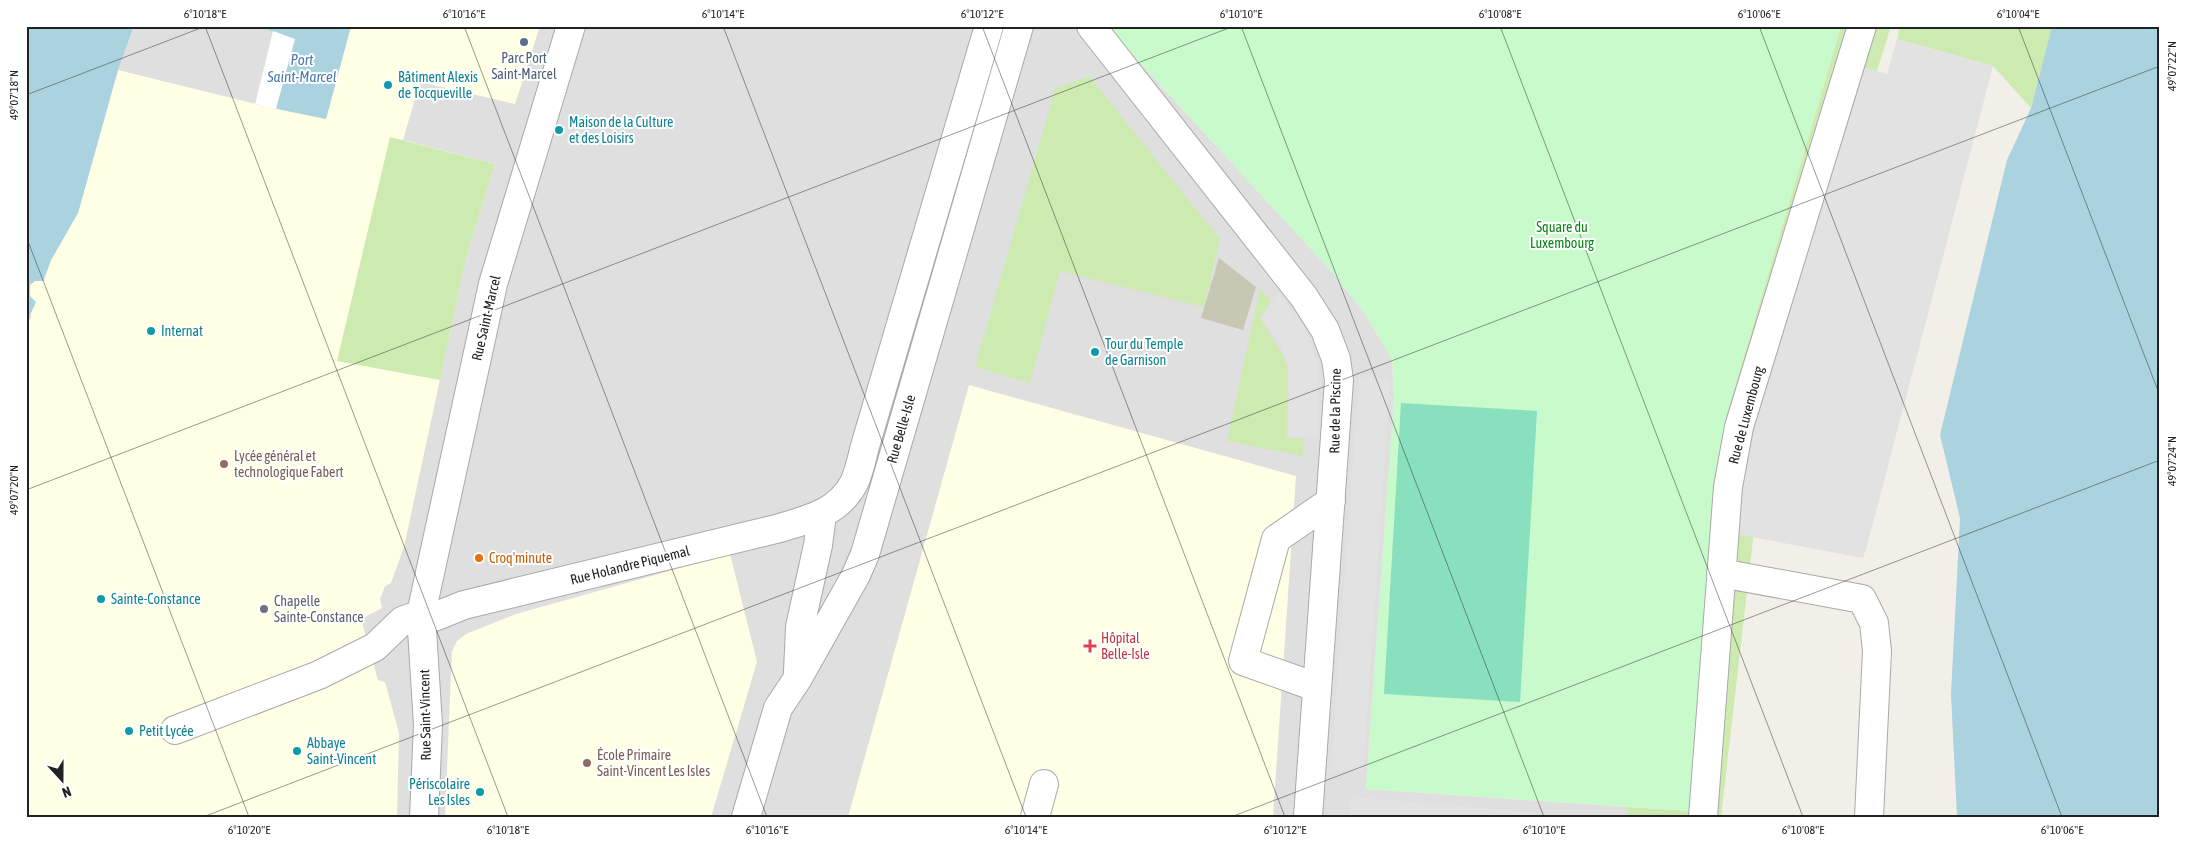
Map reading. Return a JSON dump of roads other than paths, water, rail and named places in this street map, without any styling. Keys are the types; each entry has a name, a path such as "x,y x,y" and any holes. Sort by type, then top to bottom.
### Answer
{"street":[{"name":"Rue Saint-Marcel","path":"421,614 493,284 571,26"},
{"path":"798,678 800,627 818,545 829,510 854,483 860,465 989,26"},
{"name":"Rue Belle-Isle","path":"746,817 778,708 798,678 856,575 865,554 1019,26"},
{"name":"Rue de la Piscine","path":"1091,26 1304,297 1325,330 1336,359 1339,380 1308,817"},
{"name":"Rue de Luxembourg","path":"1703,817 1728,488 1740,428 1862,26"},
{"path":"1316,686 1243,661 1276,539 1331,501"},
{"name":"Rue Holandre Piquemal","path":"421,614 434,617 464,605 780,528 829,510"},
{"path":"1721,573 1862,598 1874,623 1878,651 1869,817"},
{"path":"175,730 319,674 375,647 402,621 421,614"},
{"name":"Rue Saint-Vincent","path":"421,614 428,725 424,817"},
{"path":"1035,817 1044,784"}],"water":[{"path":"26,26 134,26 118,70 78,213 51,260 43,281 35,281 30,285 30,296 36,302 26,324"},
{"name":"Port Saint-Marcel","path":"261,26 351,26 326,119 255,104 273,32"},
{"path":"2052,26 2160,26 2160,817 1957,817 1951,694 1960,518 1940,435 2007,160 2031,108"}],"place":[{"name":"Parc Port Saint-Marcel","path":"524,42"},
{"name":"Bâtiment Alexis de Tocqueville","path":"388,85"},
{"name":"Maison de la Culture et des Loisirs","path":"559,130"},
{"name":"Internat","path":"151,331"},
{"name":"Tour du Temple de Garnison","path":"1095,352"},
{"name":"Lycée général et technologique Fabert","path":"224,464"},
{"name":"Croq'minute","path":"479,558"},
{"name":"Sainte-Constance","path":"101,599"},
{"name":"Chapelle Sainte-Constance","path":"264,609"},
{"name":"Hôpital Belle-Isle","path":"1090,646"},
{"name":"Petit Lycée","path":"129,731"},
{"name":"Abbaye Saint-Vincent","path":"297,751"},
{"name":"École Primaire Saint-Vincent Les Isles","path":"587,763"},
{"name":"Périscolaire Les Isles","path":"480,792"}],"park label":[{"name":"Square du Luxembourg","path":"1562,236"}]}
